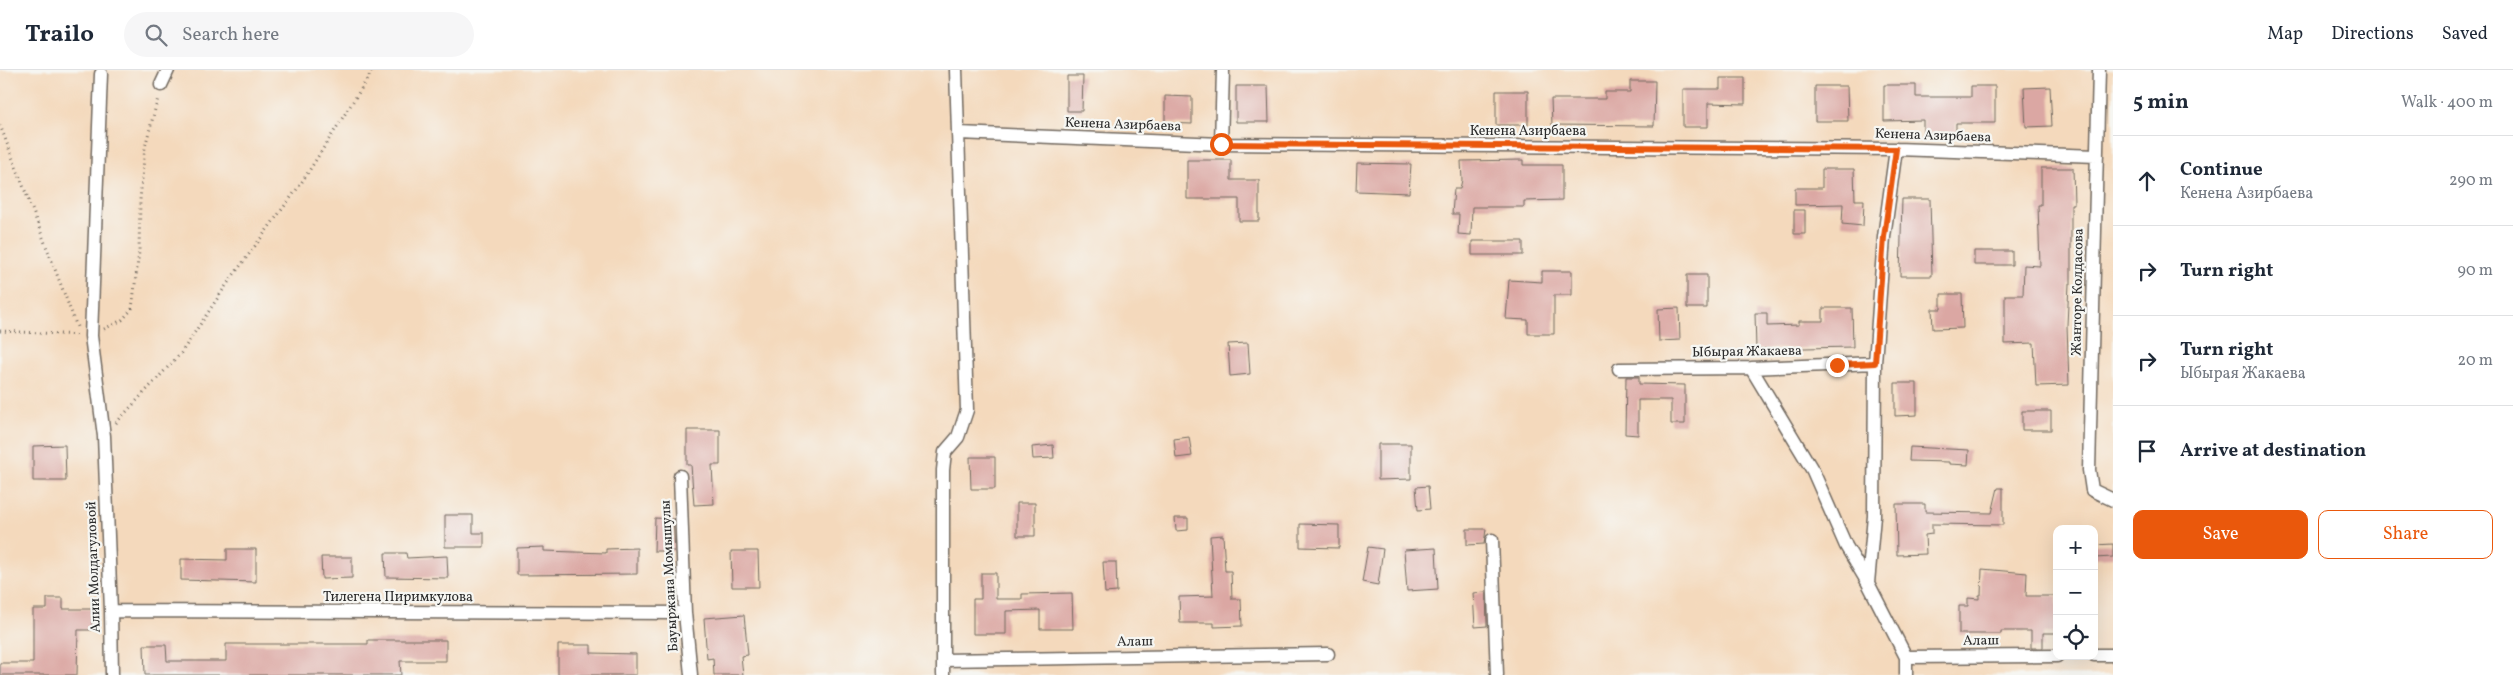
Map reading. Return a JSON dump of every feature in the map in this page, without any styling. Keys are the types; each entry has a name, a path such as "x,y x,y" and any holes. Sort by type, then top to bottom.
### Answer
{"street":[{"path":"161,85 168,70"},
{"path":"943,675 943,470 945,452 958,437 967,410 956,70"},
{"path":"1221,144 1223,70"},
{"name":"Жанторе Колдасова","path":"2099,70 2089,480 2092,490 2113,500"},
{"name":"Алии Молдагуловой","path":"101,74 86,336 104,436 112,675"},
{"name":"Кенена Азирбаева","path":"959,133 1221,144 1896,149 2097,156"},
{"path":"1868,583 1874,516 1875,363 1884,237 1896,149"},
{"name":"Ыбырая Жакаева","path":"1619,370 1751,368 1875,363"},
{"path":"1751,368 1813,471 1846,546 1868,583 1906,657 1906,675"},
{"name":"Бауыржана Момышулы","path":"680,476 685,612 691,675"},
{"path":"1492,540 1497,675"},
{"name":"Тилегена Пиримкулова","path":"111,611 685,612"},
{"name":"Алаш","path":"943,660 1328,654"},
{"path":"2098,655 2113,655"},
{"name":"Алаш","path":"1906,657 2053,656"}],"path":[{"path":"104,436 182,353 227,284 300,185 373,70"},
{"path":"0,331 86,336 122,320 132,309 140,252 140,200 145,147 161,85"},
{"path":"0,125 86,336"}],"building":[{"path":"1067,76 1083,76 1082,111 1067,111"},
{"path":"1720,78 1745,78 1745,104 1708,103 1708,127 1683,127 1683,89 1720,89"},
{"path":"1630,81 1655,81 1654,126 1552,125 1551,99 1605,99 1605,92 1630,92"},
{"path":"1884,85 1916,85 1916,97 1971,97 1971,86 1995,86 1995,123 1956,123 1956,132 1923,133 1923,120 1884,121"},
{"path":"1236,86 1268,86 1269,122 1236,122"},
{"path":"1815,86 1847,86 1848,121 1815,121"},
{"path":"2050,87 2052,126 2026,127 2024,88"},
{"path":"1496,91 1528,91 1528,125 1496,125"},
{"path":"1165,96 1192,97 1192,124 1165,123"},
{"path":"1187,160 1231,160 1231,180 1259,180 1259,221 1239,221 1239,199 1187,199"},
{"path":"1523,160 1523,165 1562,165 1562,200 1524,201 1524,207 1472,207 1471,235 1458,234 1459,214 1452,214 1454,189 1460,189 1462,180 1461,161"},
{"path":"1357,163 1411,164 1409,193 1356,191"},
{"path":"2041,168 2073,168 2074,204 2071,204 2071,284 2069,284 2067,325 2069,385 2036,386 2034,343 2005,344 2005,295 2023,295 2024,265 2040,266 2038,205 2041,205"},
{"path":"1822,169 1854,169 1855,200 1864,200 1863,226 1842,224 1843,204 1795,205 1795,188 1822,188"},
{"path":"1902,199 1930,199 1932,276 1900,276"},
{"path":"1794,210 1805,210 1805,234 1794,234"},
{"path":"1472,241 1523,241 1523,255 1472,255"},
{"path":"1974,251 2012,251 2012,265 1974,265"},
{"path":"1542,271 1572,271 1572,295 1554,295 1554,334 1528,334 1528,320 1506,319 1509,280 1542,282"},
{"path":"1687,275 1707,275 1707,308 1687,308"},
{"path":"1941,294 1962,294 1963,328 1933,329 1932,309 1941,309"},
{"path":"1679,308 1680,340 1659,341 1658,309"},
{"path":"1823,308 1852,308 1853,347 1756,349 1755,313 1767,313 1767,326 1799,325 1799,321 1823,321"},
{"path":"1248,343 1250,374 1230,376 1228,344"},
{"path":"1626,377 1639,377 1639,384 1685,385 1685,424 1671,424 1671,400 1638,400 1638,435 1625,434"},
{"path":"1895,383 1917,383 1917,415 1895,416"},
{"path":"2022,411 2051,411 2051,430 2022,430"},
{"path":"687,430 720,430 720,465 712,465 714,504 694,505 691,465 687,465"},
{"path":"1189,437 1192,456 1176,458 1174,439"},
{"path":"1378,444 1411,444 1411,479 1378,480"},
{"path":"65,445 66,481 33,481 33,446"},
{"path":"1053,445 1054,458 1033,459 1032,447"},
{"path":"1910,447 1969,450 1968,465 1949,464 1949,462 1909,461"},
{"path":"970,457 995,457 995,489 971,489"},
{"path":"1428,486 1430,509 1418,510 1416,487"},
{"path":"1998,488 2003,488 2003,525 1932,524 1932,534 1925,535 1926,554 1897,555 1896,504 1925,504 1925,512 1992,513"},
{"path":"1017,503 1035,503 1035,536 1017,536"},
{"path":"445,515 473,515 473,533 484,533 484,547 445,547"},
{"path":"655,518 673,519 675,551 654,551"},
{"path":"1175,518 1188,518 1188,530 1176,531"},
{"path":"1300,524 1339,525 1339,548 1300,547"},
{"path":"1467,529 1486,529 1484,544 1467,545"},
{"path":"1223,535 1225,571 1231,571 1232,599 1241,599 1242,626 1214,627 1214,623 1180,623 1179,597 1213,596 1210,536"},
{"path":"2113,544 2113,557 2098,558 2098,545"},
{"path":"544,547 544,551 606,553 606,549 637,548 637,574 517,575 517,548"},
{"path":"1368,547 1383,549 1378,585 1362,582"},
{"path":"1436,548 1438,589 1407,591 1404,550"},
{"path":"227,549 256,549 256,582 181,580 181,559 227,560"},
{"path":"731,551 758,551 759,587 732,587"},
{"path":"385,553 406,553 407,558 447,556 448,578 386,577"},
{"path":"321,557 352,557 352,578 322,579"},
{"path":"1103,562 1116,562 1117,592 1105,593"},
{"path":"1982,569 2027,573 2026,596 2053,596 2053,633 2043,633 2043,648 2031,648 2031,631 2001,631 2001,634 1959,634 1959,606 1968,606 1968,598 1979,599 1979,595 1981,595"},
{"path":"981,573 996,573 996,599 1022,599 1022,594 1072,593 1073,629 1040,629 1040,610 1006,611 1006,634 973,634 973,599 981,599"},
{"path":"1486,592 1487,626 1475,627 1473,593"},
{"path":"47,598 63,598 63,609 92,609 92,630 78,630 77,675 0,675 0,663 33,663 33,609 47,609"},
{"path":"744,615 748,655 741,656 743,675 714,675 713,658 707,659 704,618"},
{"path":"368,640 446,640 446,661 400,661 401,675 145,675 144,645 166,645 167,661 226,661 226,644 368,644"},
{"path":"558,645 591,645 591,653 636,654 636,675 558,675"}],"route":[{"path":"1221,144 1896,149 1884,237 1875,363 1837,365"}]}
